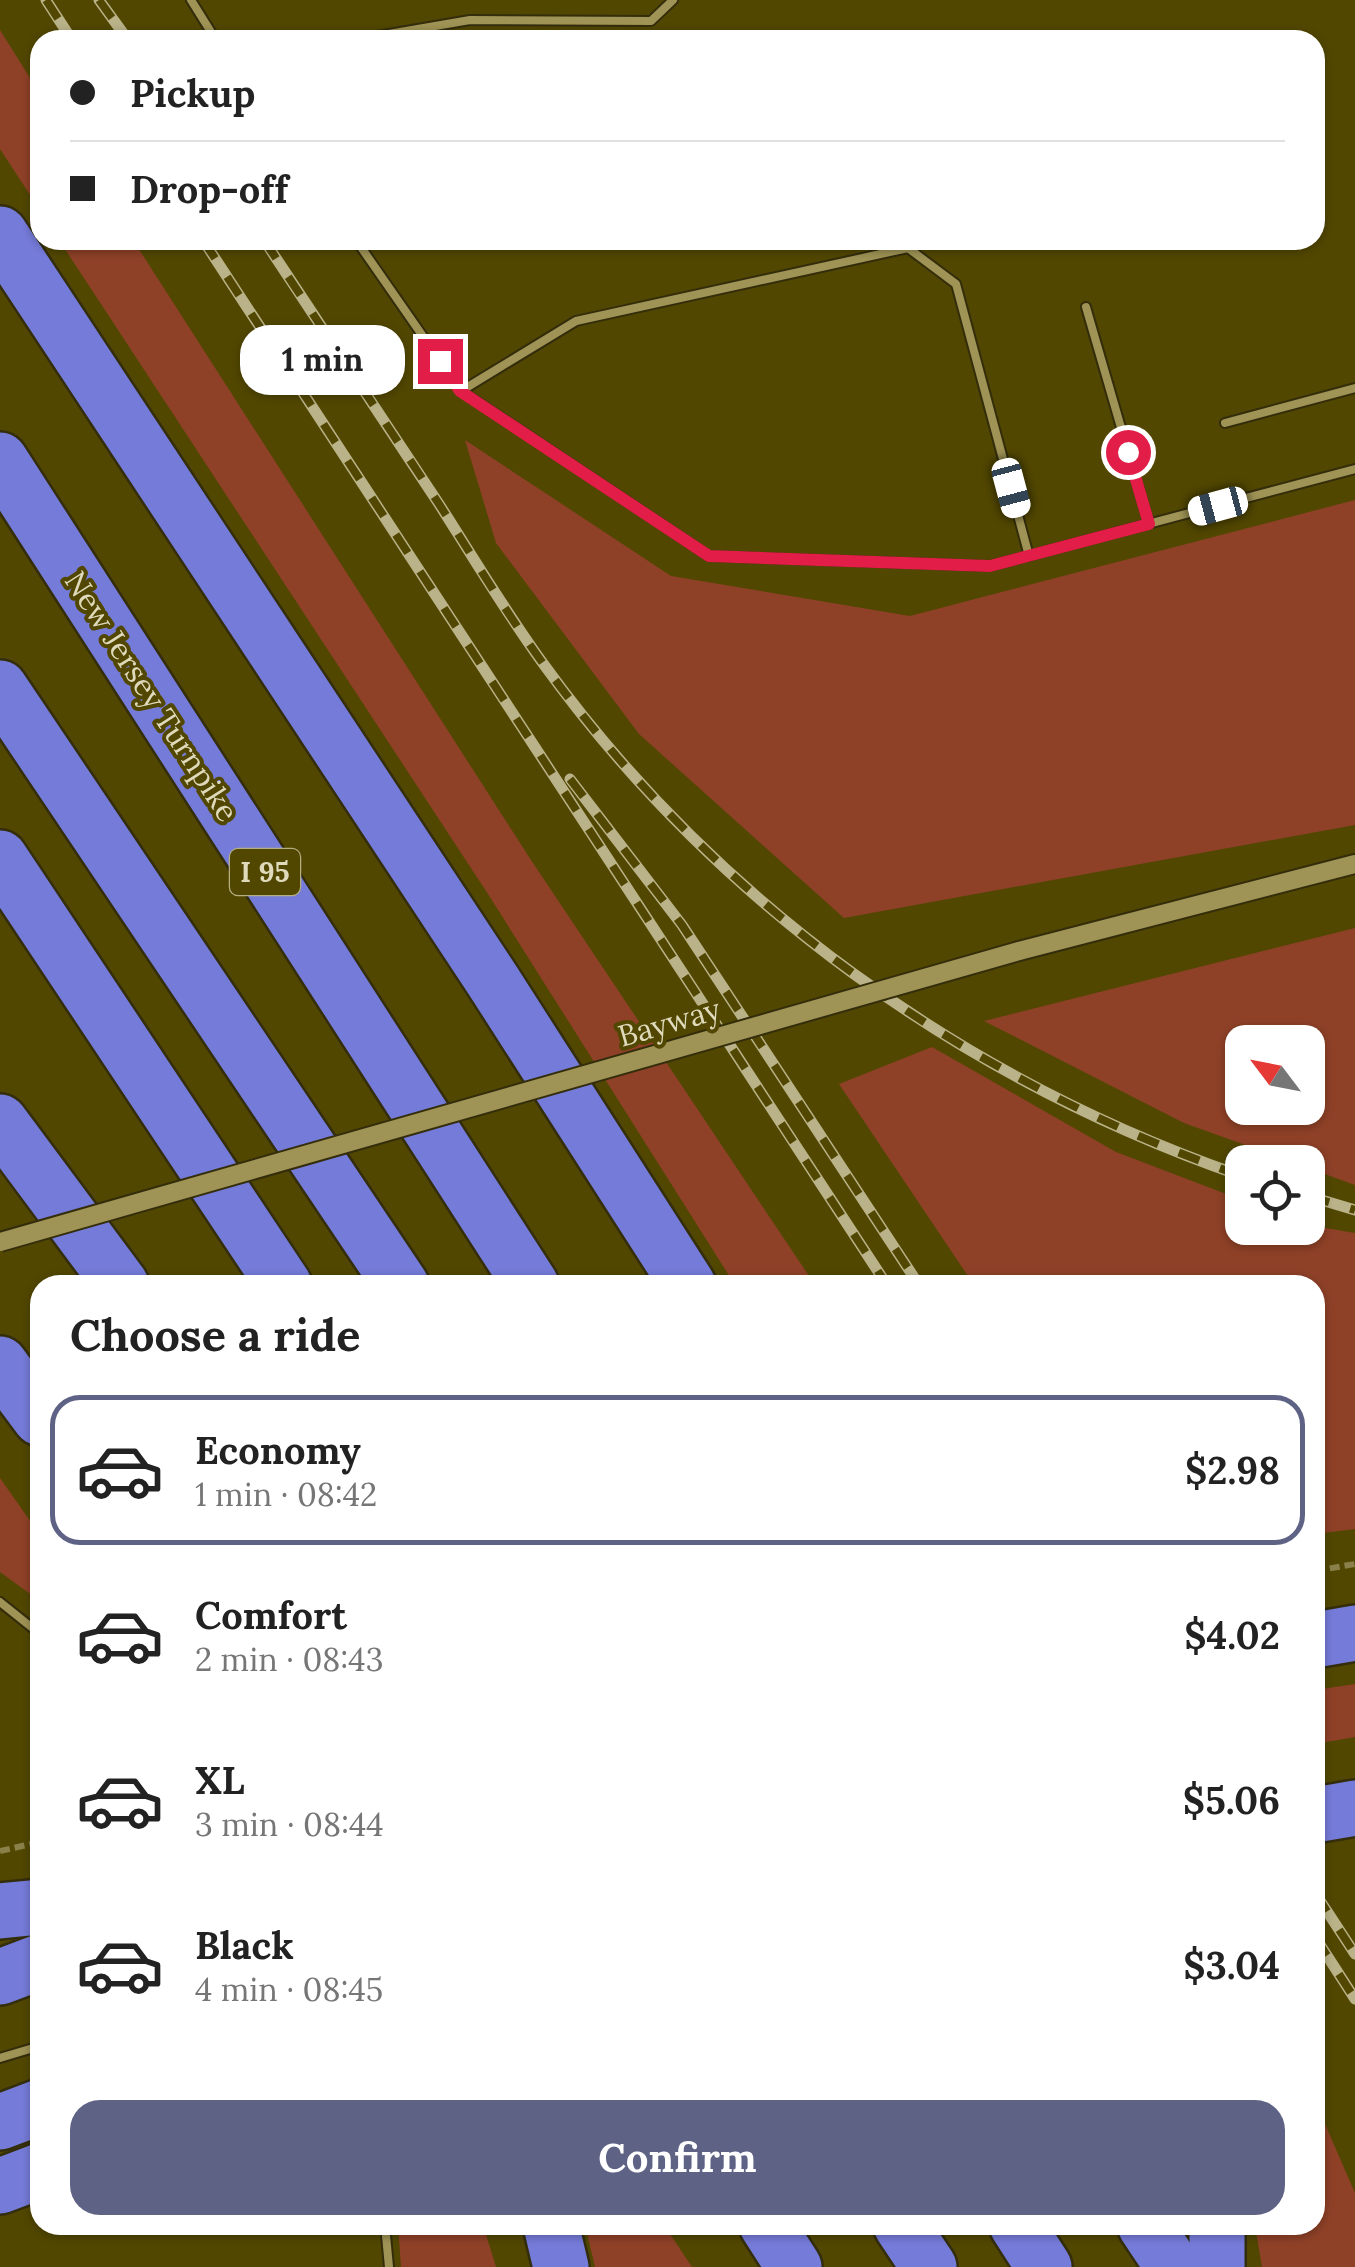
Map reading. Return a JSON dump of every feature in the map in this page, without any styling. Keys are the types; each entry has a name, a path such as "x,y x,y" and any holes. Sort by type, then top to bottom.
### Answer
{"highway":[{"path":"0,234 493,981 682,1275"},
{"name":"New Jersey Turnpike","path":"0,460 524,1275"},
{"path":"0,688 394,1275"},
{"path":"0,858 277,1275"},
{"path":"0,1122 114,1275"},
{"path":"0,1364 30,1404"},
{"path":"1325,1638 1355,1634"},
{"path":"1325,1807 1355,1807"},
{"path":"1325,1813 1355,1807"},
{"path":"0,1911 30,1908"},
{"path":"11,1963 30,1941"},
{"path":"0,2122 30,2111"},
{"path":"0,2186 30,2175"},
{"path":"553,2235 561,2267"},
{"path":"773,2235 794,2267"},
{"path":"907,2235 928,2267"},
{"path":"1023,2235 1044,2267"},
{"path":"1152,2235 1173,2267"},
{"path":"1216,2267 1217,2235"}],"street":[{"name":"Bayway","path":"0,1242 1019,951 1355,864"}],"lane":[{"path":"191,0 210,30"},
{"path":"412,30 470,20 651,20 673,0"},
{"path":"363,250 460,391 709,556 990,566 1355,469"},
{"path":"460,391 576,322 899,250"},
{"path":"911,250 956,284 1029,556"},
{"path":"1086,306 1149,524"},
{"path":"1224,423 1355,388"},
{"path":"0,1602 30,1626"},
{"path":"0,2058 30,2049"},
{"path":"386,2235 389,2267"}],"path":[{"path":"1325,1568 1355,1564"},
{"path":"0,1851 30,1844"}],"shaded area":[{"path":"0,30 30,78 30,195 0,149"},
{"path":"66,250 139,250 529,857 808,1275 729,1275 488,894"},
{"path":"465,440 671,576 910,616 1355,500 1355,825 844,918 639,734 496,543"},
{"path":"1355,928 1355,1185 1325,1174 1325,1145 1245,1145 1184,1123 984,1021"},
{"path":"932,1047 1116,1152 1225,1194 1225,1245 1325,1245 1325,1228 1355,1233 1355,1529 1325,1533 1325,1275 967,1275 839,1084"},
{"path":"0,1478 30,1521 30,1594 0,1572"},
{"path":"1355,1684 1355,1737 1325,1742 1325,1688"},
{"path":"1325,2124 1355,2193 1355,2267 1262,2267 1257,2235 1325,2235"},
{"path":"399,2235 486,2235 496,2267 401,2267"},
{"path":"587,2235 671,2235 692,2267 595,2267"}],"railway":[{"path":"46,0 66,30"},
{"path":"99,0 121,30"},
{"path":"210,250 880,1275"},
{"path":"271,250 542,662 610,749 685,830 766,905 853,973 944,1034 1040,1089 1139,1136 1225,1169"},
{"path":"570,779 682,925 912,1275"},
{"path":"1325,1201 1355,1210"},
{"path":"1325,1908 1355,1954"},
{"path":"1325,1952 1355,1999"}],"route":[{"path":"440,361 460,391 709,556 990,566 1149,524 1128,452"}]}
